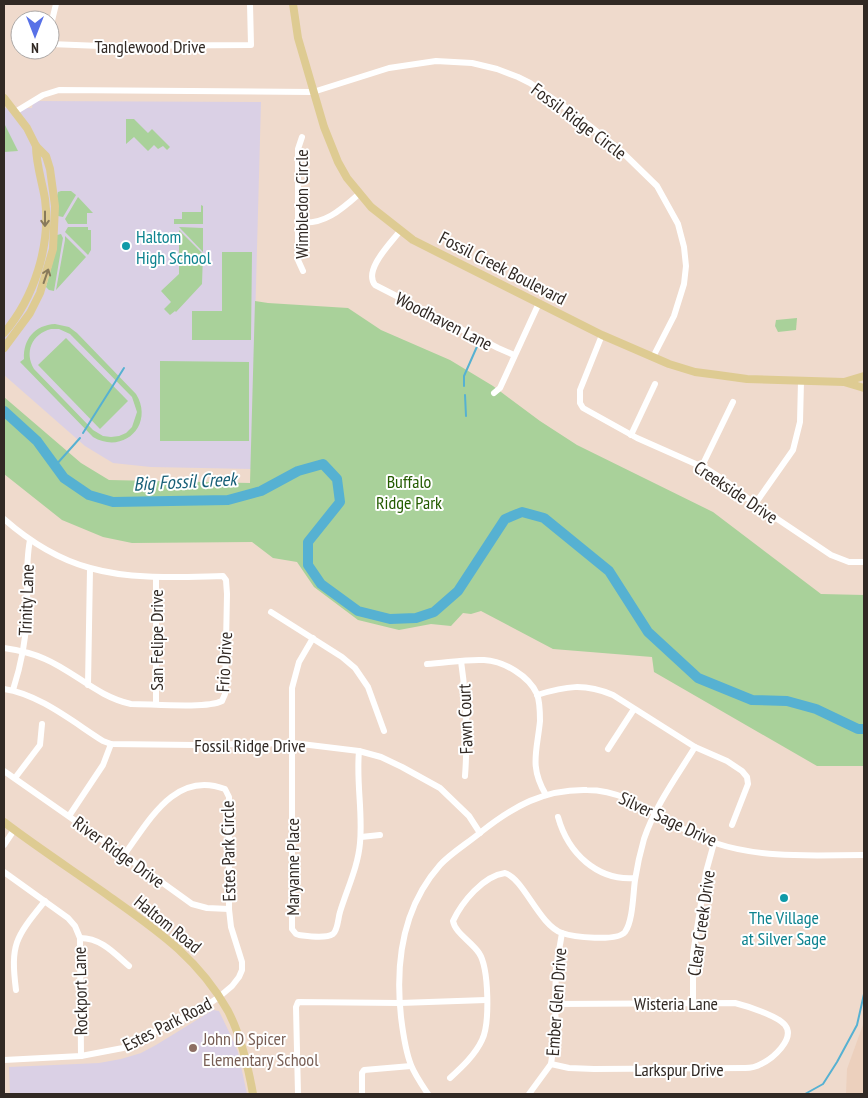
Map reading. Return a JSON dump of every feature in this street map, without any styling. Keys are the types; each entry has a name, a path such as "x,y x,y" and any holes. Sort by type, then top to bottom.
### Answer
{"main road":[{"name":"Fossil Creek Boulevard","path":"293,4 298,38 324,127 338,162 347,178 378,213 413,240 602,335 669,364 695,372 747,379 844,382 864,388"},
{"path":"4,98 27,128 36,146 46,156 53,186 55,206 53,249 40,292 30,313 4,348"},
{"path":"4,333 23,307 43,248 45,201 36,159 36,146"},
{"path":"42,187 53,186"},
{"path":"30,291 40,292"},
{"name":"Fossil Creek Boulevard","path":"844,382 864,376"},
{"name":"Haltom Road","path":"4,822 148,924 174,944 195,965 219,997 230,1017 245,1056 253,1094"}],"street":[{"name":"Tanglewood Drive","path":"60,44 251,45 250,4"},
{"name":"Fossil Ridge Circle","path":"15,112 42,95 59,90 314,92 388,68 410,64 436,61 472,63 497,69 524,80 576,114 619,149 657,186 678,224 684,247 686,266 684,284 674,316 653,357"},
{"name":"Wimbledon Circle","path":"302,137 298,149 298,260 303,271"},
{"path":"298,222 316,222 330,217 360,194"},
{"name":"Woodhaven Lane","path":"400,231 374,266 371,278 374,286 514,355"},
{"path":"494,393 500,388 539,303"},
{"name":"Creekside Drive","path":"602,335 598,341 579,394 583,408 631,435 702,466 831,555 849,562 862,562"},
{"path":"755,504 793,450 800,422 801,381"},
{"path":"631,435 655,384"},
{"path":"702,466 733,402"},
{"path":"4,520 48,551 90,568 128,575 156,577"},
{"name":"Trinity Lane","path":"13,690 24,651 27,614 26,564 30,540"},
{"path":"88,685 90,568"},
{"name":"Frio Drive","path":"4,648 24,651 44,658 102,693 122,702 204,705 216,704 222,701 225,689 226,580 223,576 156,577"},
{"name":"San Felipe Drive","path":"156,577 156,704"},
{"path":"272,612 342,657 360,674 368,687 384,731"},
{"name":"Maryanne Place","path":"313,638 299,662 294,677 292,711 292,929 296,934 322,936 335,931 359,855 359,751"},
{"path":"427,664 485,660 503,664 520,674 530,684 537,694 540,718 535,763 538,782 546,795"},
{"name":"Fawn Court","path":"461,661 468,723 465,776"},
{"path":"537,694 573,686 589,687 613,695 695,747 727,761 742,771 747,777 747,790 732,825"},
{"name":"Fossil Ridge Drive","path":"4,689 13,690 40,702 111,744 293,743 359,751 402,767 440,788 469,816 480,833"},
{"path":"608,749 634,709"},
{"path":"15,778 40,745 42,724"},
{"path":"69,816 102,765 111,744"},
{"path":"450,1078 471,1057 483,1040 487,1022 487,986 484,962 475,947 454,926 453,921 466,901 482,885 498,874 510,875 536,910 555,929 562,933 600,938 611,938 623,934 626,931 630,916 635,878 643,841 655,813 695,747"},
{"name":"River Ridge Drive","path":"4,771 124,854 192,904 207,908 229,909"},
{"name":"Estes Park Circle","path":"124,854 160,806 180,790 210,785 225,789 229,797 229,909 231,927"},
{"name":"Silver Sage Drive","path":"428,1094 411,1066 404,1039 400,1003 399,965 404,931 417,898 441,864 515,808 546,795 567,790 605,792 627,798 673,824 714,843 756,853 864,855"},
{"path":"558,817 560,825 575,850 589,865 604,874 620,878 635,878"},
{"path":"4,845 14,830"},
{"path":"360,836 380,835"},
{"name":"Clear Creek Drive","path":"693,1003 694,946 706,872 714,843"},
{"name":"Rockport Lane","path":"4,872 68,918 76,926 80,938 81,1056"},
{"path":"16,990 13,958 18,936 45,901"},
{"name":"Estes Park Road","path":"4,1060 81,1056 123,1048 177,1020 191,1016 219,997 240,977 242,962 231,927"},
{"name":"Ember Glen Drive","path":"529,1094 551,1064 556,1029 555,1004 558,954 562,933"},
{"path":"80,938 91,938 98,941 129,966"},
{"path":"298,1094 297,1004 306,1002 400,1003 486,1000"},
{"name":"Wisteria Lane","path":"555,1004 735,1004 745,1006 779,1020 788,1030"},
{"name":"Larkspur Drive","path":"551,1064 569,1068 594,1069 745,1068 762,1064 775,1053 786,1040 788,1030"},
{"path":"362,1094 364,1070 411,1066"}],"shaded area":[{"path":"33,101 261,102 251,469 151,467 113,463 85,446 4,375 4,108 32,108"},
{"name":"John D Spicer Elementary School","path":"213,1010 219,1011 238,1052 247,1094 10,1094 9,1067 99,1063 121,1059 141,1053"},
{"path":"864,1022 864,1094 846,1094 847,1069"}],"green space":[{"path":"126,119 134,119 148,133 152,129 170,147 167,150 163,146 158,149 154,145 148,151 134,137 126,144"},
{"path":"4,123 18,151 4,152"},
{"path":"71,191 76,195 63,217 58,216 57,196 58,192"},
{"path":"78,197 93,213 87,213 87,224 68,224 65,219"},
{"path":"201,205 203,206 203,224 174,224 174,219 182,219 182,212 201,212"},
{"path":"68,227 88,227 88,230 91,230 91,250 88,255 65,232"},
{"path":"179,227 203,228 203,252"},
{"path":"179,230 203,254 202,284 176,312 170,315 164,309 171,302 161,291 179,274"},
{"path":"61,234 63,238 54,291 46,287 57,235"},
{"path":"65,236 86,257 56,290 65,240"},
{"path":"222,252 252,252 251,340 192,340 192,311 222,311"},
{"name":"Buffalo Ridge Park","path":"255,301 348,308 381,330 450,360 493,386 540,421 577,445 713,512 821,594 864,595 864,766 817,766 654,672 652,657 553,649 481,611 471,614 463,613 451,626 431,624 399,630 358,620 314,587 297,562 273,558 252,542 132,543 103,537 62,520 4,474 4,397 81,463 109,480 250,483"},
{"path":"797,318 796,330 778,332 775,326 776,320"},
{"path":"55,324 69,327 77,333 136,394 141,405 142,416 139,426 133,434 115,442 104,442 93,437 20,362 24,359 28,339 36,330","holes":["59,329 70,334 132,397 137,412 132,427 126,433 111,437 103,436 93,430 34,369 31,363 30,350 35,339 44,331"]},
{"path":"66,338 128,401 100,429 38,365"},
{"path":"160,361 249,362 249,441 160,441"}],"waterway":[{"path":"464,386 464,376 479,342"},
{"path":"83,433 124,368"},
{"path":"465,395 466,416"},
{"name":"Big Fossil Creek","path":"4,411 37,441 64,478 89,495 113,502 228,500 261,491 298,471 323,464 337,479 340,502 308,542 308,565 321,584 358,611 390,619 416,618 434,612 458,591 505,519 522,512 544,518 609,571 648,632 698,678 752,700 787,701 816,709 858,729 864,729"},
{"path":"55,466 80,438"},
{"path":"805,1094 823,1084 837,1062 857,1025 864,994"}],"place":[{"name":"Haltom High School","path":"126,246"},
{"name":"The Village at Silver Sage","path":"784,898"},
{"name":"John D Spicer Elementary School","path":"193,1048"}]}
